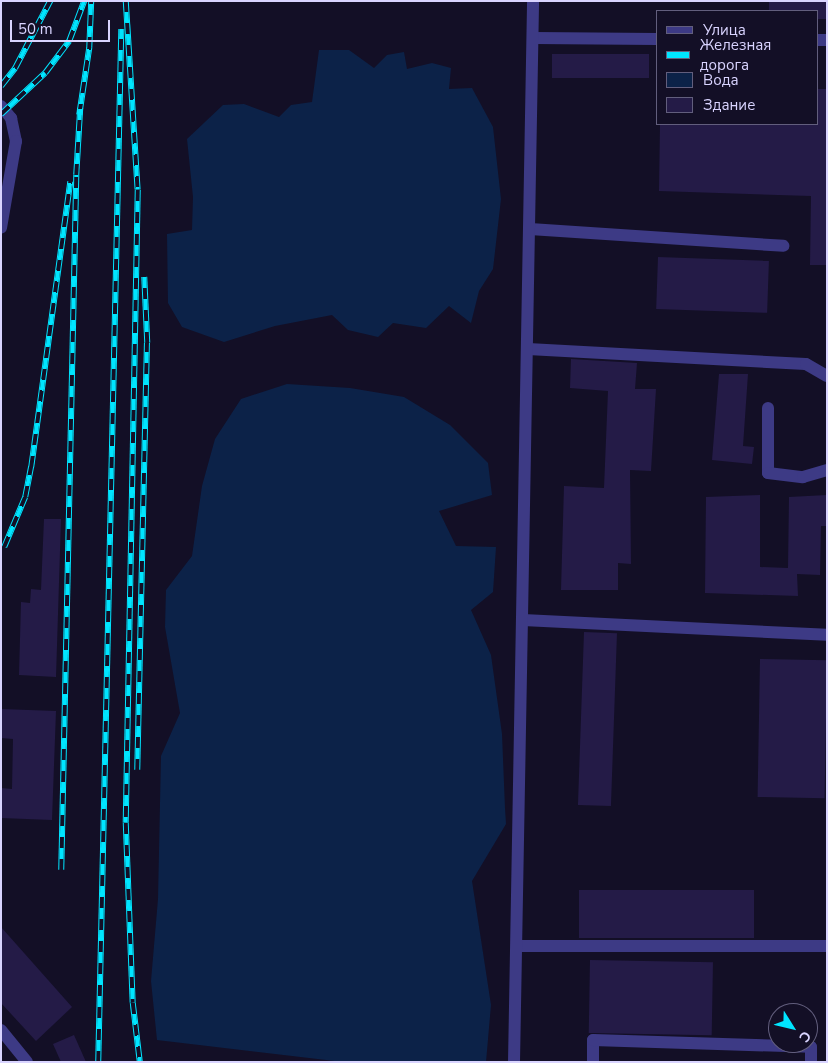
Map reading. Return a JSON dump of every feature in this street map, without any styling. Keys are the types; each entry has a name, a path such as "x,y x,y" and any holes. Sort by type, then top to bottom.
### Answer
{"street":[{"path":"514,1062 518,946 534,38 533,1"},
{"path":"534,38 656,39"},
{"path":"1,106 11,118 16,141 1,228"},
{"path":"530,229 783,246"},
{"path":"528,349 806,364 827,376"},
{"path":"768,408 768,473 803,477 827,470"},
{"path":"523,620 827,635"},
{"path":"518,946 827,946"},
{"path":"1,1030 27,1062"},
{"path":"592,1062 594,1040 811,1047 811,1062"}],"water":[{"path":"319,50 349,50 374,68 387,55 404,52 407,69 432,63 451,68 449,89 472,88 493,127 501,199 493,269 479,291 471,323 449,306 426,328 393,323 378,337 348,330 332,315 275,326 224,342 182,327 168,303 167,234 192,230 193,197 187,139 223,105 244,104 279,117 291,105 312,102"},
{"path":"287,384 350,388 404,397 450,425 488,463 492,495 439,511 456,546 496,547 493,592 471,610 491,655 502,734 506,824 472,881 491,1005 486,1062 343,1062 157,1040 151,981 158,899 161,756 180,713 165,627 166,590 192,556 202,486 215,439 241,399"}],"building":[{"path":"769,1 827,1 827,19 818,19 818,10 769,10"},
{"path":"552,54 649,54 649,78 552,78"},
{"path":"818,89 827,89 827,265 810,265 811,196 659,191 660,125 818,125"},
{"path":"658,257 769,261 767,313 656,309"},
{"path":"571,359 637,363 635,389 656,389 651,471 630,470 631,564 618,563 618,590 561,590 564,486 604,488 608,391 570,388"},
{"path":"719,374 748,374 743,446 754,447 752,464 712,460"},
{"path":"760,495 760,567 788,568 789,497 827,495 827,526 821,526 820,575 797,574 798,596 705,593 706,497"},
{"path":"44,519 61,519 56,677 19,675 21,602 30,603 31,589 41,590"},
{"path":"584,632 617,633 611,806 578,805"},
{"path":"760,659 827,660 825,798 758,797"},
{"path":"1,709 56,711 52,820 1,818 1,788 12,789 13,739 1,738"},
{"path":"579,890 754,890 754,938 579,938"},
{"path":"1,927 72,1007 36,1041 1,1003"},
{"path":"590,960 713,962 712,1035 589,1033"},
{"path":"74,1035 86,1062 61,1062 53,1044"}],"railway":[{"path":"1,86 15,68 50,1"},
{"path":"1,114 45,73 69,41 84,1"},
{"path":"79,115 89,48 91,1"},
{"path":"126,1 138,190 126,823 133,1003 140,1062"},
{"path":"98,1062 121,29"},
{"path":"61,870 76,175 80,108"},
{"path":"4,547 25,497 31,467 70,182"},
{"path":"137,770 147,343 144,277"}]}
